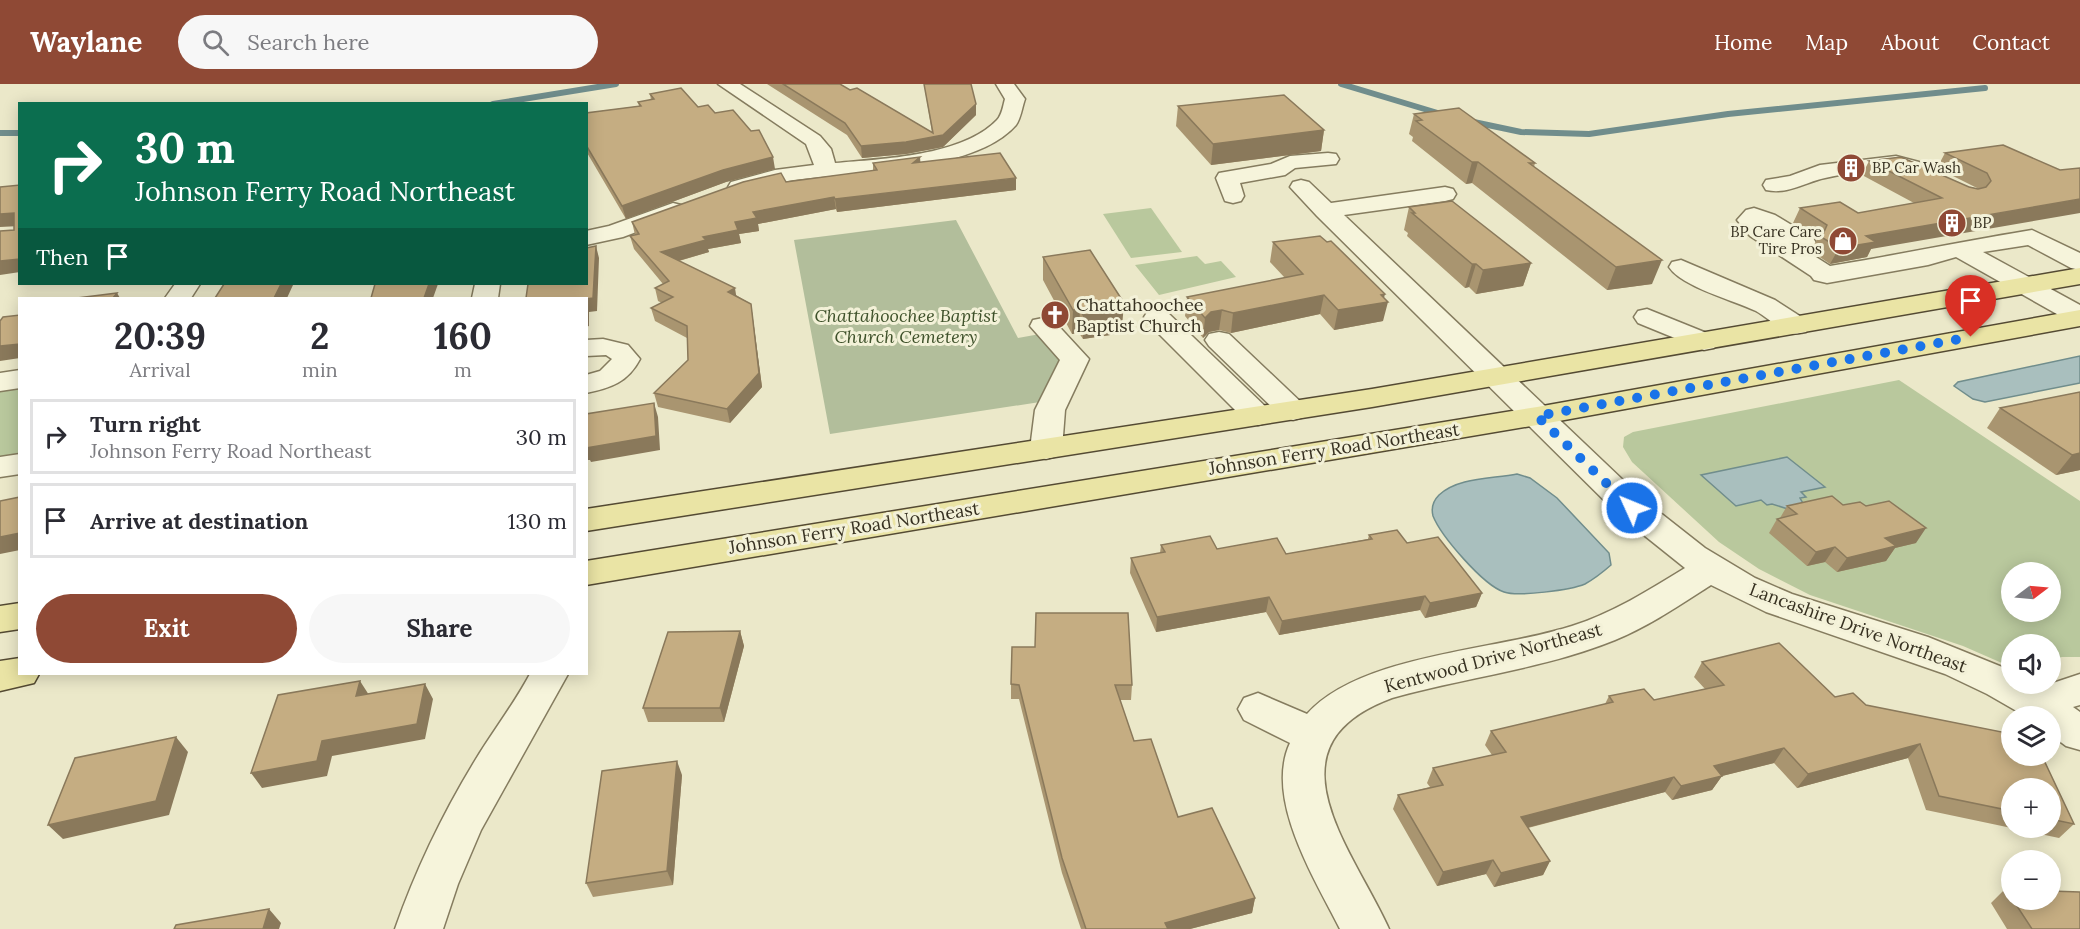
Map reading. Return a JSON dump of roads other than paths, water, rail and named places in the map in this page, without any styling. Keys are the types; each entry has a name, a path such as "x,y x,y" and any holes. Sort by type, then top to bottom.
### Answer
{"main road":[{"path":"588,520 708,499 1498,378 2080,276"},
{"name":"Johnson Ferry Road Northeast","path":"588,573 1537,416 2080,317"},
{"path":"0,619 18,616"},
{"path":"0,676 18,673"}],"street":[{"path":"727,84 813,140 820,149 826,170"},
{"path":"723,192 768,178 934,156 974,146 1008,134 1015,99 1005,84"},
{"path":"1233,196 1227,178 1277,170 1290,162 1328,159"},
{"path":"1774,185 1794,182 1820,172 1896,162 1929,175"},
{"name":"Lancashire Drive Northeast","path":"1301,187 1632,508 1662,534 1710,569 1758,594 1801,611 1916,647 1965,666 2037,704 2080,734"},
{"path":"1325,211 1445,194"},
{"path":"588,238 615,232 691,204"},
{"path":"1804,243 1767,220 1754,215 1749,220 1758,231 1835,271 1928,258 1959,249 2032,237 2080,263"},
{"path":"1959,249 2080,317"},
{"path":"1681,267 1706,282 1766,306 1796,326"},
{"path":"1157,317 1258,416"},
{"path":"1043,326 1075,359 1050,410 1046,449"},
{"path":"1219,340 1293,411"},
{"path":"588,348 612,348 622,352 626,359 620,371 613,376 588,383"},
{"path":"0,382 18,379"},
{"path":"0,467 18,464"},
{"name":"Kentwood Drive Northeast","path":"1365,929 1323,848 1304,789 1304,760 1315,736 1331,714 1352,699 1400,680 1538,650 1587,636 1630,618 1710,569"},
{"path":"419,929 462,822 538,697 549,675"},
{"path":"2037,704 2080,689"},
{"path":"1258,709 1315,736"}],"waterway":[{"path":"505,102 616,84"},
{"path":"1341,84 1441,114"},
{"path":"1469,121 1521,132 1589,134 1728,114 1985,88"},
{"path":"0,133 18,133"}],"place":[{"name":"BP Car Wash","path":"1851,168"},
{"name":"BP","path":"1952,223"},
{"name":"BP Care Care Tire Pros","path":"1843,241"},
{"name":"Chattahoochee Baptist Church","path":"1055,315"}],"park label":[{"name":"Chattahoochee Baptist Church Cemetery","path":"906,326"}]}
